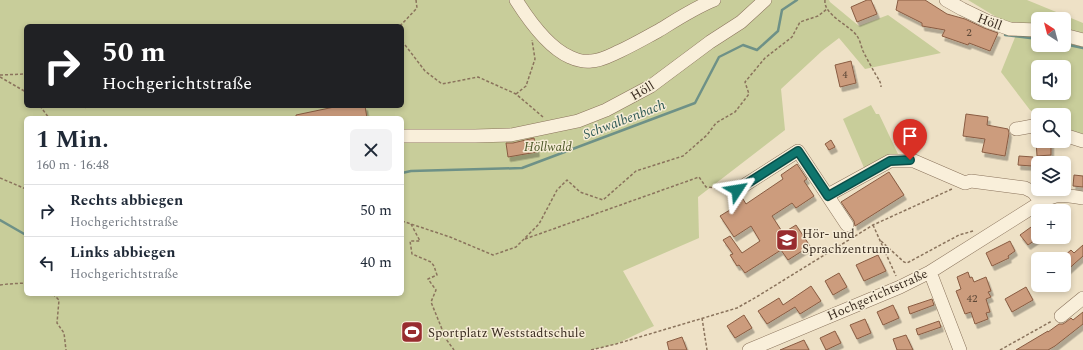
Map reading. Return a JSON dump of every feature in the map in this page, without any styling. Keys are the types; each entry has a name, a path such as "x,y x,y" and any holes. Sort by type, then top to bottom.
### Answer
{"street":[{"path":"516,0 528,18 545,38 561,52 570,58 591,61 603,58 629,46 656,32 683,15 714,0"},
{"name":"Höll","path":"404,136 511,135 578,121 606,110 651,86 710,42 741,22 765,0"},
{"name":"Höll","path":"946,0 987,21 1010,28 1031,30"},
{"path":"1071,37 1083,40"},
{"path":"1016,129 1031,126"},
{"path":"1071,138 1083,142"},
{"path":"737,190 798,151 847,225"},
{"path":"828,196 890,161 914,161 965,183 971,181 1025,188 1033,192 1040,202"},
{"name":"Hochgerichtstraße","path":"749,350 900,287 930,272 1049,197 1066,195 1083,198"},
{"path":"930,272 960,350"},
{"path":"1061,316 1083,298"}],"path":[{"path":"402,24 417,8 416,0"},
{"path":"825,0 827,10 857,35 863,51 881,81 881,87"},
{"path":"404,222 492,255 516,247 539,224 557,190 567,180 580,192 603,200 636,171 683,156 707,135 716,123 735,112 749,94 745,82 765,58 792,37 800,22 818,16 827,10"},
{"path":"516,94 526,86 535,58 531,38"},
{"path":"404,44 425,71 442,84 478,77 516,94 553,126"},
{"path":"0,76 24,74"},
{"path":"0,76 24,91"},
{"path":"42,108 48,116"},
{"path":"524,239 699,177 706,187 737,190"},
{"path":"0,178 24,188"},
{"path":"591,350 737,308 873,225 965,183"},
{"path":"410,224 420,241 410,241 412,254 431,262 434,266 437,275 428,280 436,290 430,302 446,339 454,350"},
{"path":"873,225 900,287"},
{"path":"881,241 906,263 958,235 973,231"},
{"path":"0,285 24,283"},
{"path":"55,296 60,300 57,323 64,333 66,350"},
{"path":"1000,350 1061,316"},
{"path":"702,318 706,350"}],"green space":[{"name":"Höllwald","path":"0,0 829,0 859,26 888,15 941,53 865,69 839,38 822,51 781,89 785,130 698,197 699,238 623,271 654,326 616,344 591,350 0,350"},
{"path":"968,0 1027,0 1056,12 1031,12 1031,52 1071,52 1071,18 1083,23 1083,136 1071,132 1071,108 1031,108 1031,111 1001,72 1018,30"},
{"path":"871,105 876,114 879,114 898,154 865,170 843,119"}],"building":[{"path":"867,0 871,0 877,14 857,22 851,7"},
{"path":"898,0 925,0 947,14 965,19 998,33 990,51 969,43 968,45 942,36 945,30 922,26 922,23 896,10"},
{"path":"851,61 856,83 840,87 835,65"},
{"path":"329,108 365,108 367,116 296,116"},
{"path":"966,114 988,117 987,125 1008,129 1009,133 1005,156 982,152 985,139 963,136"},
{"path":"534,138 537,152 508,157 506,143 513,143"},
{"path":"831,140 835,147 829,150 825,144"},
{"path":"1036,148 1051,148 1051,155 1037,156"},
{"path":"1019,156 1031,157 1031,166 1018,165"},
{"path":"797,164 807,179 804,181 814,196 796,208 792,203 772,216 783,233 796,225 810,246 788,260 781,250 745,273 739,265 737,266 730,255 733,254 723,240 730,236 742,253 760,241 751,226 734,237 720,216 738,205 736,204 743,199 746,204 783,179 781,175"},
{"path":"889,172 904,195 855,226 854,221 841,202"},
{"path":"1074,175 1083,176 1083,187 1073,186"},
{"path":"1031,227 1031,243 1028,245 1020,235"},
{"path":"1010,241 1015,251 1008,256 1009,258 992,266 986,253"},
{"path":"1083,245 1083,256 1071,267 1071,252 1069,252 1071,250 1074,253"},
{"path":"878,255 886,271 864,281 856,265"},
{"path":"968,272 970,278 972,277 974,282 986,277 991,291 988,292 991,297 986,299 990,312 986,313 988,319 975,324 971,312 965,314 956,291 961,289 957,277"},
{"path":"839,273 847,287 833,295 825,281"},
{"path":"811,286 821,301 800,314 795,307 767,324 758,311 779,298 783,305"},
{"path":"1026,287 1033,300 1012,312 1005,299"},
{"path":"932,299 934,305 910,314 908,307"},
{"path":"893,305 899,318 883,325 877,312"},
{"path":"1083,312 1083,324 1048,350 1016,350 1059,324 1063,324 1071,318 1073,320"},
{"path":"744,315 752,328 735,338 727,326"},
{"path":"865,319 871,333 857,339 850,325"},
{"path":"939,321 941,327 918,335 916,329"},
{"path":"835,331 841,343 826,350 820,338"},
{"path":"906,335 913,350 897,350 893,339"},
{"path":"682,337 687,350 669,350 667,342"},
{"path":"804,340 809,350 780,350"}],"waterway":[{"name":"Schwalbenbach","path":"404,173 411,171 522,168 695,103 719,57 743,45 757,50 778,31 782,10 797,0"},
{"name":"Schwalbenbach","path":"1005,35 1031,38"},
{"name":"Schwalbenbach","path":"1071,45 1083,48"},
{"name":"Schwalbenbach","path":"0,220 24,234"}],"place":[{"name":"Hör- und Sprachzentrum","path":"787,240"},
{"name":"Sportplatz Weststadtschule","path":"412,332"}],"route":[{"path":"737,190 798,151 828,196 890,161 910,160"}]}
